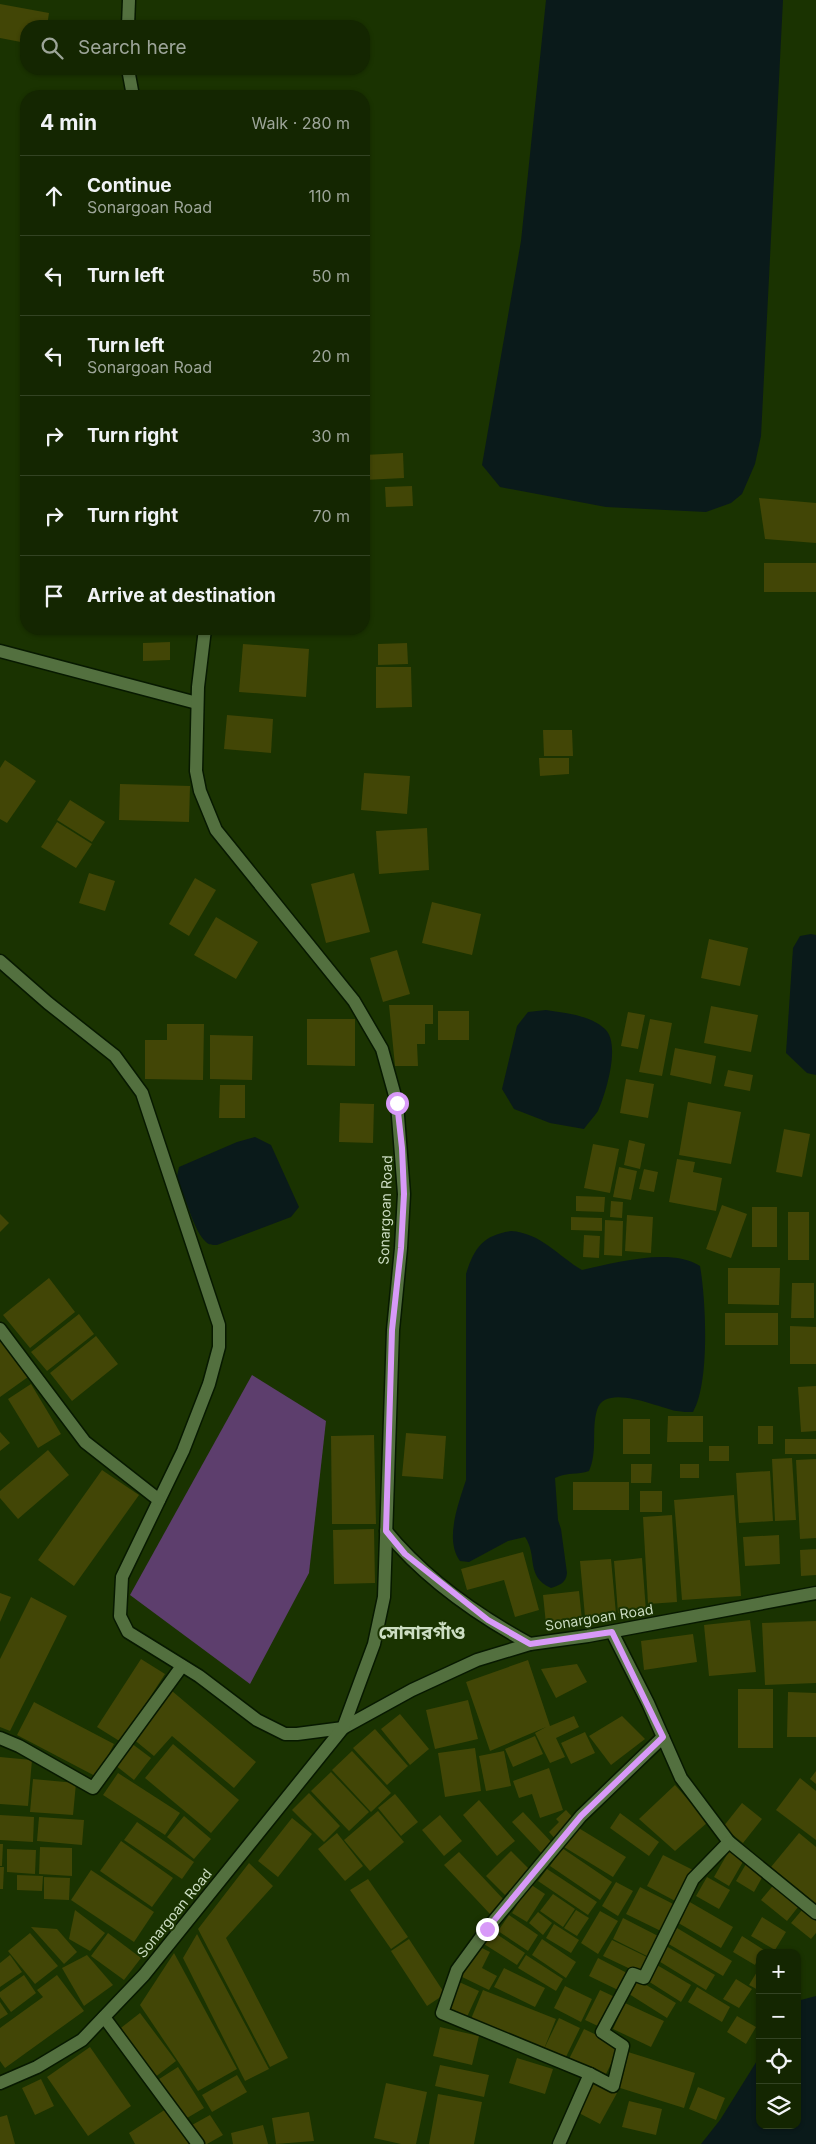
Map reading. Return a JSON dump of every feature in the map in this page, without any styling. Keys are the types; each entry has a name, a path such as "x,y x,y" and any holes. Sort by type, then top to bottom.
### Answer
{"street":[{"path":"128,20 129,0"},
{"path":"129,75 133,90"},
{"name":"Sonargoan Road","path":"0,2083 37,2067 82,2040 144,1975 344,1728 374,1644 384,1597 392,1330 401,1248 404,1194 402,1148 397,1103 382,1049 354,1001 216,830 200,791 196,771 197,703 204,635"},
{"path":"0,651 197,703"},
{"path":"0,960 48,1003 115,1056 142,1094 219,1325 219,1347 209,1384 183,1451 122,1577 120,1616 128,1632 182,1666 257,1720 285,1734 344,1728"},
{"path":"0,1329 85,1442 159,1500"},
{"path":"386,1531 405,1554 488,1620 530,1644"},
{"name":"Sonargoan Road","path":"344,1728 412,1690 477,1660 530,1644 612,1632 816,1593"},
{"path":"612,1632 681,1778 730,1842 816,1913"},
{"path":"0,1738 19,1746 94,1788 182,1666"},
{"path":"663,1737 581,1816 487,1929 457,1970 442,2013 590,2074 613,2086 623,2046 602,2032 633,1974 644,1978 694,1879 730,1842"},
{"path":"104,2017 198,2144"},
{"path":"560,2144 590,2074"}],"shaded area":[{"path":"546,0 783,0 761,436 755,464 742,494 731,503 706,512 606,507 500,487 482,465 521,241"},
{"path":"816,935 816,1075 807,1073 786,1053 793,948 800,936"},
{"path":"546,1010 585,1018 599,1024 610,1036 612,1057 605,1093 598,1111 584,1129 550,1123 514,1109 502,1089 517,1026 528,1012"},
{"path":"255,1137 271,1145 299,1207 291,1217 217,1245 209,1244 201,1237 197,1230 178,1183 179,1167 237,1142"},
{"path":"511,1231 531,1236 549,1246 582,1270 642,1258 674,1258 688,1260 700,1266 702,1281 705,1319 704,1362 702,1382 693,1412 677,1411 621,1397 610,1398 602,1402 595,1418 594,1448 589,1471 555,1478 558,1520 567,1573 562,1583 551,1588 538,1578 533,1565 529,1544 525,1537 508,1541 469,1562 460,1561 453,1543 454,1521 466,1480 466,1274 472,1257 481,1244 493,1236"},
{"path":"252,1375 326,1421 309,1573 250,1684 130,1595"},
{"path":"816,1996 816,2144 701,2144 720,2120 756,2062 756,2129 801,2129 801,2000"}],"building":[{"path":"0,4 49,13 48,20 20,20 20,42 0,38"},
{"path":"403,453 404,478 370,480 370,455"},
{"path":"412,486 413,506 386,507 385,487"},
{"path":"759,498 816,503 816,543 765,539"},
{"path":"764,563 816,563 816,592 764,592"},
{"path":"170,642 170,660 143,661 143,643"},
{"path":"407,643 408,664 378,665 378,644"},
{"path":"243,644 309,649 306,697 239,692"},
{"path":"376,667 411,667 412,707 376,708"},
{"path":"227,715 273,719 271,753 224,749"},
{"path":"543,730 572,730 573,756 544,756"},
{"path":"539,758 569,758 569,774 540,776"},
{"path":"5,760 36,781 7,823 0,819 0,768"},
{"path":"364,773 410,776 407,814 361,810"},
{"path":"120,784 190,786 189,822 119,820"},
{"path":"70,800 105,822 92,842 57,820"},
{"path":"57,822 92,844 76,868 41,847"},
{"path":"427,828 429,870 379,874 376,831"},
{"path":"89,873 115,881 105,911 79,903"},
{"path":"354,873 370,932 326,943 311,884"},
{"path":"195,878 216,890 189,936 169,924"},
{"path":"432,902 481,914 472,955 422,943"},
{"path":"216,917 258,942 236,979 194,955"},
{"path":"709,939 748,948 740,986 701,978"},
{"path":"397,950 410,994 383,1002 370,958"},
{"path":"389,1005 433,1005 433,1024 425,1024 425,1044 417,1044 418,1066 395,1066"},
{"path":"711,1006 758,1015 751,1052 704,1043"},
{"path":"438,1011 469,1011 469,1040 438,1040"},
{"path":"628,1012 645,1015 638,1049 621,1046"},
{"path":"307,1019 355,1019 355,1066 307,1065"},
{"path":"650,1019 672,1023 662,1076 639,1072"},
{"path":"167,1024 204,1024 203,1080 145,1079 145,1040 167,1040"},
{"path":"210,1035 253,1036 252,1080 210,1079"},
{"path":"675,1048 716,1056 711,1084 670,1075"},
{"path":"728,1070 753,1075 750,1091 724,1086"},
{"path":"626,1079 654,1084 648,1118 620,1113"},
{"path":"220,1085 245,1085 245,1118 219,1118"},
{"path":"688,1102 741,1112 731,1164 679,1155"},
{"path":"340,1103 374,1104 373,1143 339,1142"},
{"path":"784,1129 810,1134 802,1177 776,1172"},
{"path":"629,1140 645,1144 640,1169 624,1165"},
{"path":"593,1144 619,1149 610,1193 584,1188"},
{"path":"677,1159 695,1162 693,1172 722,1178 716,1211 669,1202"},
{"path":"619,1167 637,1171 631,1200 613,1197"},
{"path":"644,1169 658,1172 654,1192 639,1189"},
{"path":"576,1196 605,1197 604,1212 576,1211"},
{"path":"611,1201 623,1202 622,1218 610,1217"},
{"path":"722,1205 747,1214 731,1258 706,1249"},
{"path":"752,1207 777,1207 777,1247 752,1247"},
{"path":"788,1212 809,1212 809,1260 788,1260"},
{"path":"0,1214 9,1223 0,1232"},
{"path":"627,1215 653,1217 651,1253 625,1251"},
{"path":"571,1217 602,1218 602,1231 571,1230"},
{"path":"605,1220 623,1221 622,1256 604,1255"},
{"path":"584,1235 600,1236 599,1258 583,1257"},
{"path":"728,1268 780,1268 779,1305 728,1304"},
{"path":"49,1278 75,1312 30,1348 3,1315"},
{"path":"792,1283 814,1283 814,1318 791,1318"},
{"path":"725,1313 778,1313 778,1345 725,1345"},
{"path":"79,1314 94,1334 47,1371 31,1352"},
{"path":"790,1326 816,1327 816,1364 790,1364"},
{"path":"96,1336 118,1364 72,1401 50,1373"},
{"path":"0,1340 28,1377 0,1397"},
{"path":"31,1384 61,1434 38,1448 8,1399"},
{"path":"816,1386 816,1431 801,1432 798,1387"},
{"path":"668,1416 703,1416 703,1442 667,1442"},
{"path":"623,1419 650,1419 650,1454 623,1454"},
{"path":"758,1426 773,1426 773,1444 758,1444"},
{"path":"0,1432 10,1443 0,1451"},
{"path":"406,1433 446,1436 443,1479 402,1476"},
{"path":"374,1435 376,1524 332,1524 331,1436"},
{"path":"785,1439 816,1439 816,1454 785,1454"},
{"path":"709,1446 729,1446 729,1461 709,1461"},
{"path":"48,1450 69,1475 18,1519 0,1498 0,1491"},
{"path":"792,1458 796,1520 775,1521 772,1459"},
{"path":"816,1459 816,1538 800,1539 796,1460"},
{"path":"631,1464 652,1464 651,1483 631,1483"},
{"path":"680,1464 699,1464 699,1478 680,1478"},
{"path":"102,1470 139,1495 74,1586 38,1560"},
{"path":"770,1471 773,1521 739,1523 736,1473"},
{"path":"573,1482 629,1482 629,1510 573,1510"},
{"path":"640,1491 662,1491 662,1512 640,1512"},
{"path":"734,1495 741,1596 682,1600 674,1500"},
{"path":"672,1515 677,1602 648,1604 643,1517"},
{"path":"374,1529 375,1583 334,1584 333,1530"},
{"path":"779,1535 780,1564 745,1566 743,1537"},
{"path":"816,1549 816,1575 801,1576 800,1550"},
{"path":"523,1552 539,1610 515,1617 504,1580 467,1590 461,1569"},
{"path":"642,1558 646,1611 618,1613 614,1561"},
{"path":"611,1559 616,1614 585,1617 580,1561"},
{"path":"579,1591 582,1620 546,1624 543,1595"},
{"path":"0,1593 11,1597 0,1622"},
{"path":"31,1597 67,1616 10,1731 0,1727 0,1659"},
{"path":"750,1620 756,1672 709,1676 704,1625"},
{"path":"816,1621 816,1683 765,1685 762,1623"},
{"path":"693,1634 697,1662 644,1670 641,1641"},
{"path":"141,1659 165,1674 121,1742 97,1727"},
{"path":"528,1660 550,1726 574,1716 579,1727 556,1738 565,1757 550,1763 535,1733 546,1727 490,1751 466,1682"},
{"path":"577,1664 587,1682 556,1698 541,1669"},
{"path":"738,1689 773,1689 773,1748 738,1748"},
{"path":"172,1691 256,1762 234,1788 172,1736 154,1756 132,1738"},
{"path":"788,1692 816,1693 816,1737 787,1737"},
{"path":"468,1700 478,1739 435,1749 426,1710"},
{"path":"34,1702 114,1744 97,1777 17,1735"},
{"path":"400,1714 429,1749 410,1765 381,1729"},
{"path":"622,1716 645,1739 611,1765 589,1736"},
{"path":"375,1729 408,1766 387,1785 353,1748"},
{"path":"585,1732 595,1753 571,1764 561,1743"},
{"path":"535,1736 543,1754 513,1767 505,1749"},
{"path":"131,1743 151,1758 134,1780 115,1765"},
{"path":"173,1744 239,1800 211,1833 145,1778"},
{"path":"475,1748 481,1791 445,1797 438,1753"},
{"path":"352,1751 391,1793 371,1812 332,1770"},
{"path":"504,1751 511,1786 486,1791 479,1756"},
{"path":"0,1757 32,1760 28,1806 0,1804"},
{"path":"549,1768 563,1810 540,1818 532,1794 519,1798 513,1781"},
{"path":"816,1771 816,1784 810,1779"},
{"path":"331,1772 369,1812 349,1831 311,1791"},
{"path":"118,1773 180,1813 165,1835 103,1795"},
{"path":"800,1778 816,1791 816,1840 776,1810"},
{"path":"33,1779 76,1783 73,1815 30,1812"},
{"path":"675,1785 708,1822 675,1851 639,1819"},
{"path":"309,1793 340,1826 324,1842 292,1810"},
{"path":"395,1794 418,1822 401,1836 378,1808"},
{"path":"479,1800 515,1841 497,1856 463,1815"},
{"path":"742,1803 762,1819 743,1843 723,1827"},
{"path":"566,1810 576,1821 556,1840 549,1832 559,1822 556,1819"},
{"path":"378,1811 404,1842 370,1871 344,1840"},
{"path":"523,1812 554,1845 543,1855 512,1822"},
{"path":"620,1813 659,1842 649,1856 610,1828"},
{"path":"0,1815 34,1817 33,1842 0,1840"},
{"path":"440,1815 462,1841 444,1856 422,1830"},
{"path":"184,1816 211,1839 194,1859 167,1837"},
{"path":"39,1817 84,1820 82,1845 37,1841"},
{"path":"292,1818 312,1834 278,1877 258,1861"},
{"path":"137,1822 194,1862 182,1879 124,1840"},
{"path":"577,1827 626,1857 613,1877 564,1847"},
{"path":"337,1833 363,1866 345,1881 318,1849"},
{"path":"799,1833 816,1847 816,1904 771,1867"},
{"path":"121,1841 173,1878 152,1907 100,1871"},
{"path":"0,1844 3,1844 2,1866 0,1866"},
{"path":"40,1847 72,1848 72,1876 39,1874"},
{"path":"562,1848 612,1882 600,1900 550,1866"},
{"path":"7,1849 36,1850 35,1874 7,1872"},
{"path":"511,1851 530,1870 505,1895 486,1876"},
{"path":"729,1851 744,1860 729,1886 714,1877"},
{"path":"459,1852 505,1901 490,1914 444,1865"},
{"path":"663,1855 693,1870 677,1902 647,1886"},
{"path":"249,1863 273,1886 226,1938 288,2058 270,2067 198,1929"},
{"path":"746,1864 764,1874 754,1892 736,1881"},
{"path":"0,1867 4,1867 3,1889 0,1889"},
{"path":"547,1869 597,1902 588,1915 538,1881"},
{"path":"91,1870 154,1912 134,1942 71,1900"},
{"path":"17,1875 43,1876 42,1891 17,1890"},
{"path":"44,1877 70,1878 69,1900 44,1899"},
{"path":"707,1877 730,1890 719,1909 696,1896"},
{"path":"368,1879 408,1937 391,1949 350,1890"},
{"path":"616,1882 633,1891 618,1916 602,1906"},
{"path":"776,1882 802,1902 787,1921 761,1900"},
{"path":"530,1884 545,1894 527,1922 512,1913"},
{"path":"640,1887 679,1907 665,1933 626,1914"},
{"path":"553,1894 575,1909 563,1927 540,1911"},
{"path":"688,1901 733,1927 721,1948 675,1921"},
{"path":"75,1910 105,1933 90,1951 69,1939"},
{"path":"576,1910 589,1918 577,1936 564,1928"},
{"path":"802,1910 816,1921 816,1933 811,1939 791,1923"},
{"path":"600,1911 618,1921 598,1954 581,1943"},
{"path":"538,1912 552,1923 543,1935 529,1923"},
{"path":"509,1915 538,1935 528,1951 498,1931"},
{"path":"762,1917 786,1932 776,1949 751,1936"},
{"path":"623,1918 662,1938 651,1958 613,1939"},
{"path":"554,1924 579,1940 571,1953 546,1938"},
{"path":"31,1927 57,1929 77,1952 64,1964"},
{"path":"677,1928 732,1961 723,1976 667,1943"},
{"path":"492,1931 525,1953 517,1965 484,1944"},
{"path":"30,1933 58,1966 35,1984 8,1951"},
{"path":"108,1933 141,1958 124,1980 91,1956"},
{"path":"197,1934 269,2069 245,2081 183,1958"},
{"path":"742,1936 762,1949 756,1949 755,1965 733,1952"},
{"path":"409,1939 445,1994 427,2006 391,1951"},
{"path":"542,1939 576,1962 566,1978 532,1955"},
{"path":"612,1940 651,1959 643,1975 603,1956"},
{"path":"476,1945 490,1952 482,1968 497,1976 489,1990 460,1976"},
{"path":"666,1946 715,1975 706,1990 657,1960"},
{"path":"174,1953 237,2069 198,2091 140,2005"},
{"path":"10,1955 22,1972 0,1987 0,1963"},
{"path":"87,1955 113,1985 84,2006 62,1968"},
{"path":"526,1955 563,1979 556,1991 518,1968"},
{"path":"598,1958 627,1973 618,1990 589,1976"},
{"path":"657,1965 691,1985 681,2002 648,1981"},
{"path":"504,1968 545,1988 535,2007 494,1987"},
{"path":"756,1974 756,1989 749,1985"},
{"path":"24,1975 36,1993 11,2012 0,1997 0,1992"},
{"path":"57,1975 84,2011 5,2068 0,2061 0,2028 43,1997 37,1990"},
{"path":"736,1979 752,1989 739,2008 723,1999"},
{"path":"638,1980 676,2003 667,2018 629,1994"},
{"path":"457,1981 479,1991 466,2019 445,2010"},
{"path":"565,1986 592,1999 581,2022 554,2008"},
{"path":"697,1987 730,2007 722,2022 688,2002"},
{"path":"483,1990 556,2019 544,2049 471,2019"},
{"path":"600,1990 615,1997 600,2027 585,2020"},
{"path":"0,2002 8,2014 0,2019"},
{"path":"625,2003 664,2021 651,2047 613,2029"},
{"path":"140,2013 176,2061 154,2078 117,2031"},
{"path":"737,2016 756,2027 746,2044 727,2032"},
{"path":"559,2018 580,2028 565,2059 544,2049"},
{"path":"440,2027 479,2036 472,2065 433,2056"},
{"path":"584,2029 620,2046 604,2078 568,2061"},
{"path":"90,2047 131,2106 88,2136 47,2077"},
{"path":"628,2052 695,2073 684,2108 617,2087"},
{"path":"517,2058 553,2069 545,2094 509,2083"},
{"path":"440,2065 489,2075 484,2097 435,2086"},
{"path":"178,2067 204,2108 182,2121 156,2081"},
{"path":"237,2075 247,2092 212,2112 202,2095"},
{"path":"41,2079 54,2106 35,2115 22,2088"},
{"path":"594,2081 617,2093 600,2124 577,2112"},
{"path":"386,2083 427,2092 416,2144 401,2144 374,2138"},
{"path":"698,2087 725,2098 716,2120 689,2109"},
{"path":"438,2094 482,2102 474,2144 429,2144"},
{"path":"629,2101 662,2109 656,2135 622,2127"},
{"path":"166,2109 189,2144 135,2144 129,2133"},
{"path":"309,2112 314,2141 276,2144 272,2118"},
{"path":"7,2115 15,2144 0,2144 0,2117"},
{"path":"210,2115 223,2135 207,2144 203,2144 192,2125"},
{"path":"263,2125 268,2144 233,2144 231,2133"}],"district":[{"name":"সোনারগাঁও","path":"422,1632"}],"route":[{"path":"397,1103 402,1148 404,1194 401,1248 392,1330 386,1531 405,1554 488,1620 530,1644 612,1632 663,1737 581,1816 487,1929"}]}
